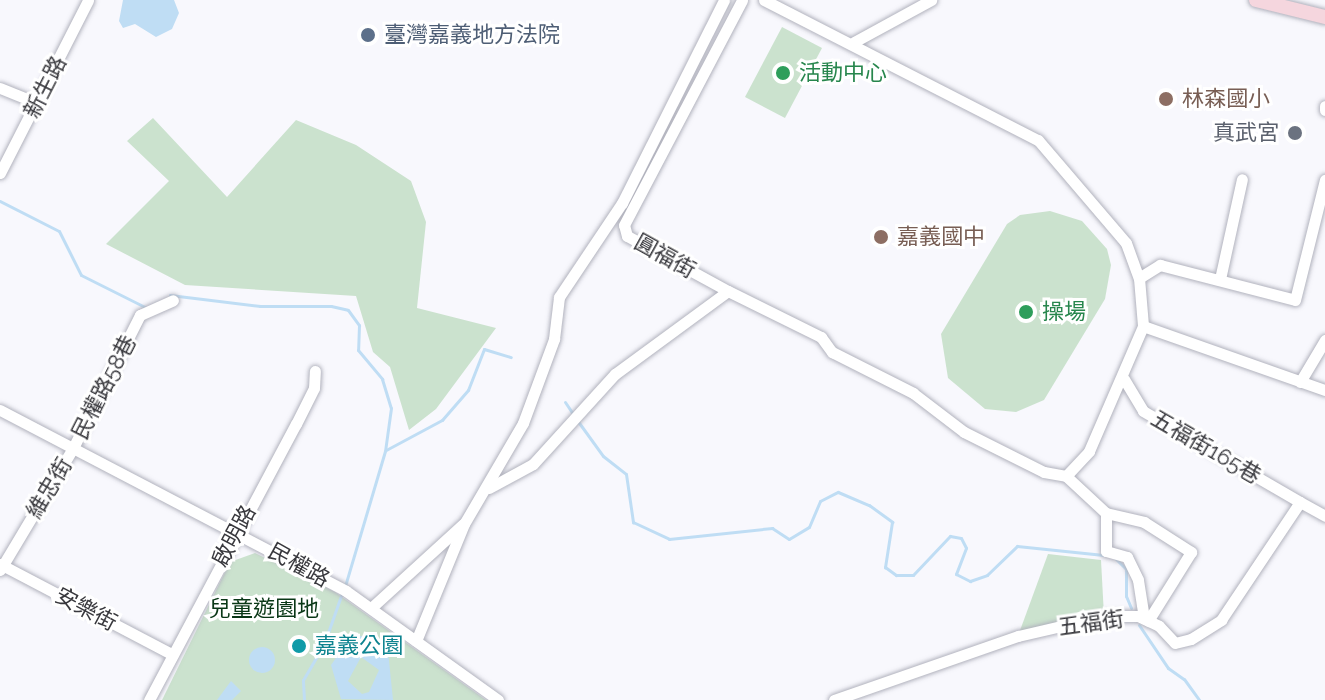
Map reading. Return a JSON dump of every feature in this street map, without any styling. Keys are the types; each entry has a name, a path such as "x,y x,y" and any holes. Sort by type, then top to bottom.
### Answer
{"main road":[{"path":"1256,0 1325,17"}],"street":[{"name":"新生路","path":"0,173 88,0"},
{"name":"圓福街","path":"416,641 464,524 489,488 523,423 545,367 559,297 622,203 724,0"},
{"name":"圓福街","path":"489,488 533,464 580,407 615,374 728,291 627,236 624,225 742,0"},
{"path":"764,0 854,42 1038,140 1113,222 1139,278 1143,326 1124,379 1089,451 1066,476"},
{"path":"854,42 931,0"},
{"path":"0,88 37,103"},
{"path":"1220,279 1242,179"},
{"path":"1139,278 1160,265 1295,300 1324,187"},
{"path":"728,291 821,337 832,352 913,393 978,440 1044,472 1066,476 1106,513 1144,522 1191,552 1146,620"},
{"name":"民權路58巷","path":"73,448 140,315 173,300"},
{"path":"1143,326 1325,390"},
{"path":"1300,382 1325,340"},
{"name":"啟明路","path":"149,700 236,531 296,424 314,388 315,371"},
{"name":"五福街165巷","path":"1124,379 1143,411 1300,502"},
{"name":"民權路","path":"0,410 236,531 371,608 498,700"},
{"name":"維忠街","path":"1,566 73,448"},
{"path":"1300,502 1325,516"},
{"name":"五福街","path":"834,700 1018,636 1104,616 1146,620 1175,643 1213,626 1300,502"},
{"path":"1106,513 1106,551 1127,557 1138,580 1146,620"},
{"name":"圓福街","path":"371,608 464,524"},
{"name":"安樂街","path":"1,566 173,655"}],"green space":[{"name":"活動中心","path":"782,27 822,48 785,118 745,97"},
{"path":"153,118 227,197 296,120 356,145 411,181 426,222 417,308 496,328 436,409 409,430 390,367 373,352 356,296 185,285 106,244 169,181 127,141"},
{"name":"操場","path":"1050,211 1082,221 1107,249 1111,265 1105,299 1044,400 1016,412 985,409 948,378 941,334 1007,224 1020,215"},
{"name":"嘉義公園","path":"255,553 335,592 486,700 162,700 230,562"},
{"path":"1048,554 1101,560 1104,616 1018,636"}],"water":[{"path":"123,0 174,0 179,13 172,29 156,37 135,24 123,28 119,21"},
{"path":"359,636 373,637 388,651 393,700 341,699 331,665 346,644","holes":["361,657 379,670 369,692 362,694 348,681"]},
{"path":"262,647 271,651 275,660 271,669 262,673 253,669 249,660 253,651"},
{"path":"231,681 241,691 232,700 217,700"}],"waterway":[{"path":"0,201 59,231 81,275 145,307"},
{"path":"170,295 260,306 331,306 348,310 359,325 358,350 382,379 391,408 385,451 345,586"},
{"path":"386,450 442,420 468,390 484,349 511,357"},
{"path":"565,402 573,414"},
{"path":"577,420 603,456 626,474 633,522 669,539 772,528 789,539 809,527 820,501 838,492 869,505 892,522 885,567 896,575 913,575 950,536 961,538 966,548 956,574 970,581 987,575 1017,546 1104,555"},
{"path":"1115,558 1126,569 1126,596 1131,608"},
{"path":"304,700 303,680 324,644 342,593"},
{"path":"1139,625 1168,668 1184,679 1199,700"}],"place":[{"name":"臺灣嘉義地方法院","path":"368,35"},
{"name":"活動中心","path":"783,73"},
{"name":"林森國小","path":"1166,99"},
{"name":"真武宮","path":"1295,133"},
{"name":"嘉義國中","path":"881,237"},
{"name":"操場","path":"1026,312"},
{"name":"嘉義公園","path":"299,646"}],"park label":[{"name":"兒童遊園地","path":"264,609"}]}
